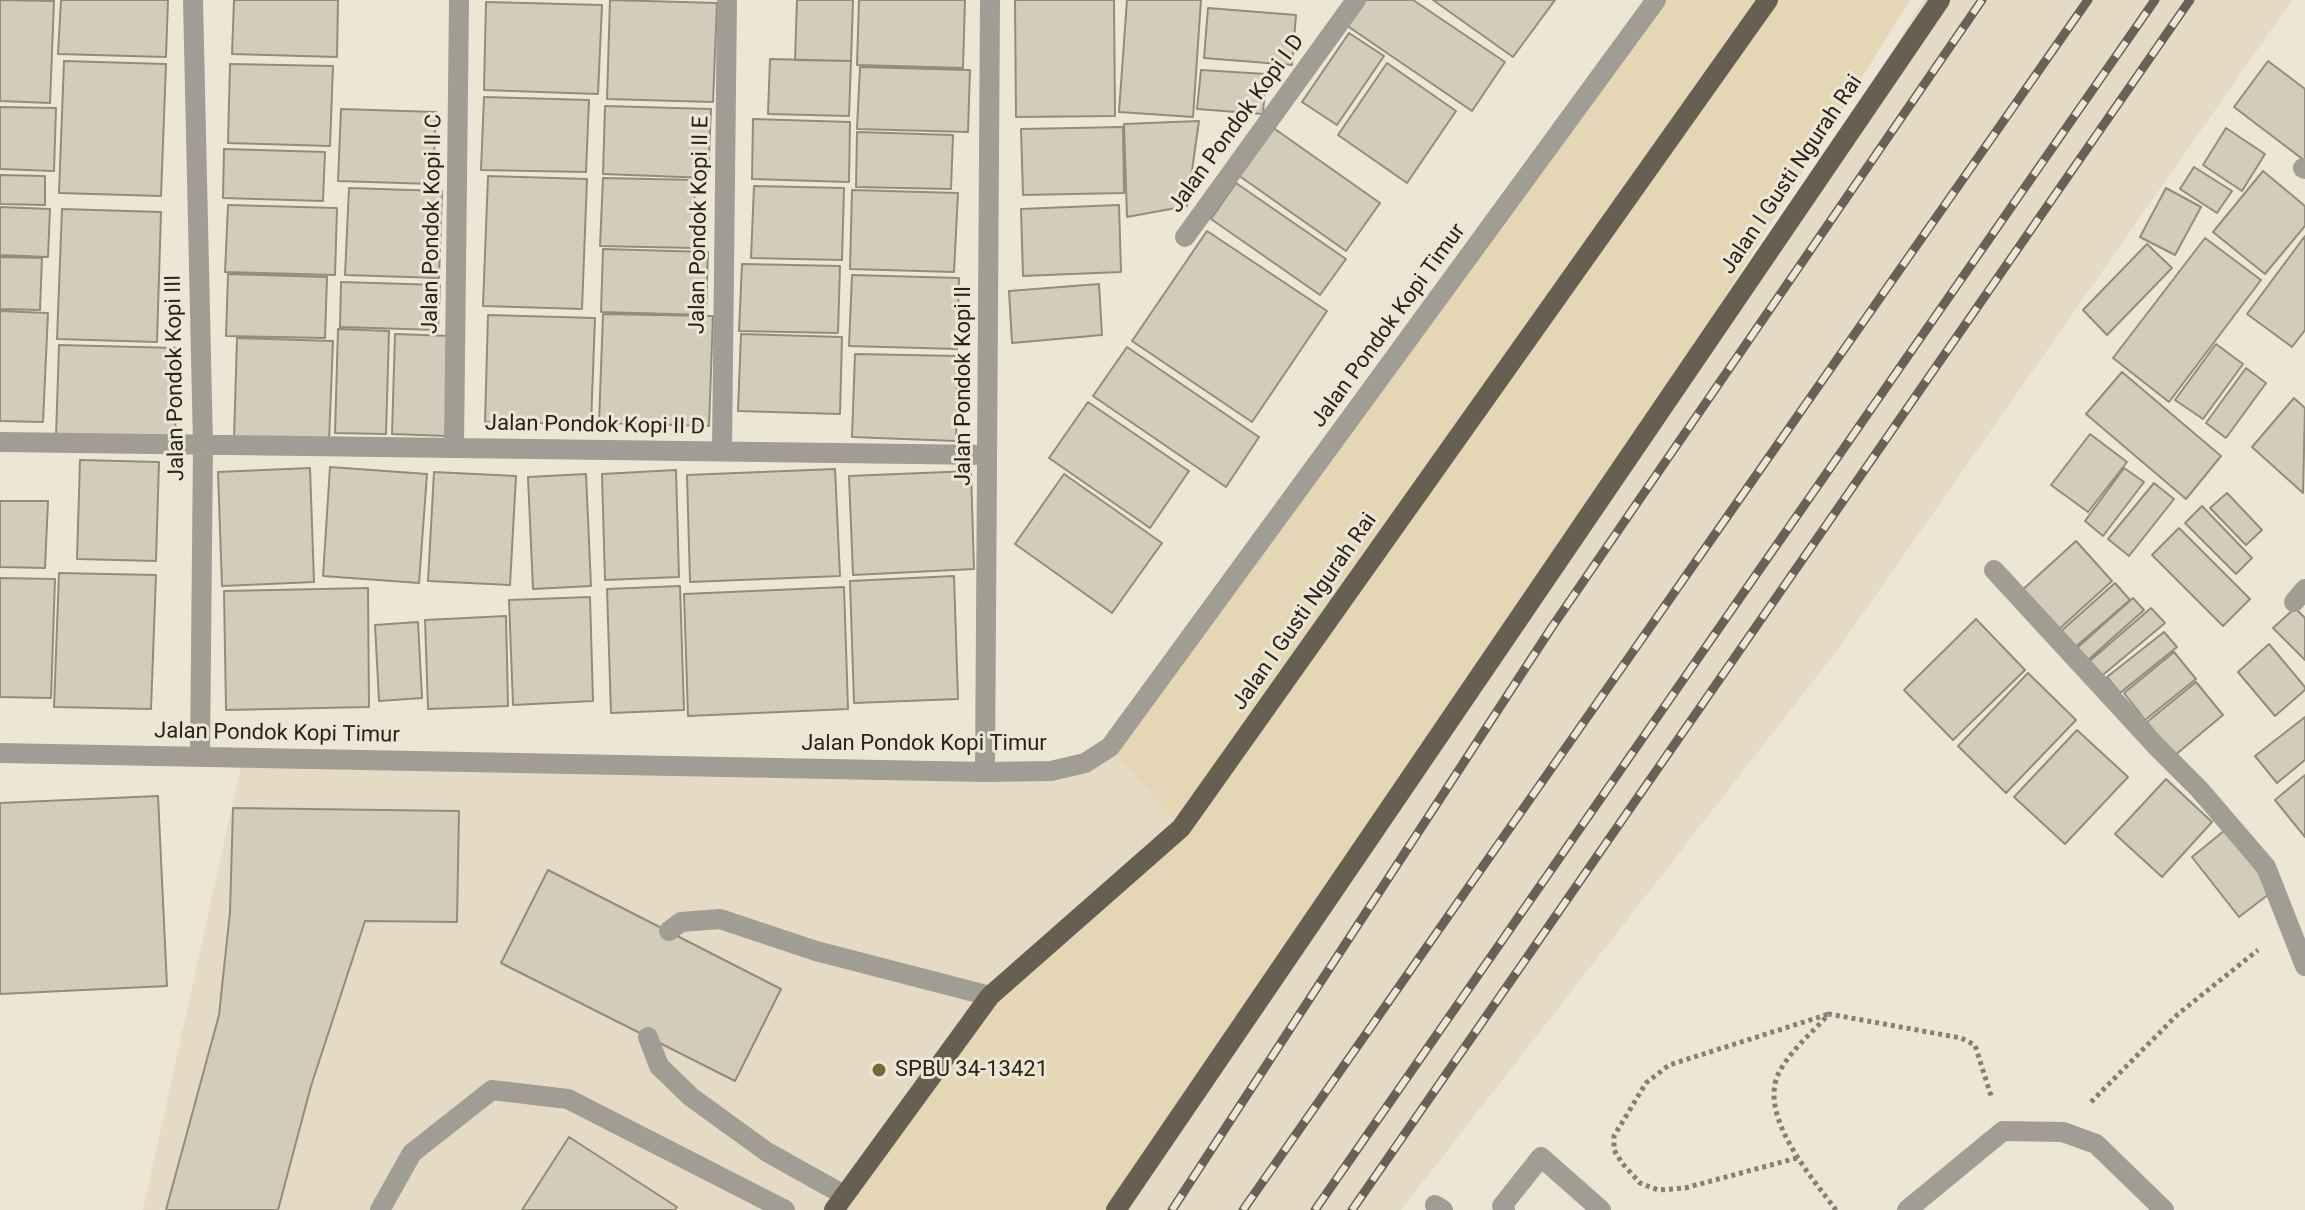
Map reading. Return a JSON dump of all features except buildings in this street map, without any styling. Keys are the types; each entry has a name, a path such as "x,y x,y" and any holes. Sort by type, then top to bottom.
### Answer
{"main road":[{"name":"Jalan I Gusti Ngurah Rai","path":"839,1202 990,996 1181,828 1768,0"},
{"name":"Jalan I Gusti Ngurah Rai","path":"1116,1210 1940,0"}],"street":[{"name":"Jalan Pondok Kopi III","path":"193,0 203,445 200,756"},
{"name":"Jalan Pondok Kopi II C","path":"454,448 459,0"},
{"name":"Jalan Pondok Kopi II E","path":"722,451 727,0"},
{"name":"Jalan Pondok Kopi II","path":"985,772 990,0"},
{"name":"Jalan Pondok Kopi I D","path":"1185,237 1356,0"},
{"name":"Jalan Pondok Kopi Timur","path":"0,753 985,772 1051,771 1085,763 1110,747 1656,0"},
{"name":"Jalan Pondok Kopi II D","path":"0,442 987,455"},
{"path":"1994,570 2199,789 2266,867 2305,966"},
{"path":"669,931 681,922 720,919 816,951 990,996"},
{"path":"648,1037 659,1066 691,1097 839,1202"},
{"path":"380,1210 412,1153 492,1090 568,1099 785,1210"},
{"path":"1907,1210 2003,1131 2063,1132 2096,1144 2164,1210"},
{"path":"1505,1210 1502,1206 1541,1157 1601,1210"}],"path":[{"path":"2063,1132 2178,1014 2259,949"},
{"path":"1829,1014 1789,1057 1777,1077 1773,1099 1797,1158 1836,1210"},
{"path":"1797,1158 1685,1188 1658,1190 1640,1183 1622,1163 1614,1150 1614,1136 1646,1083 1669,1065 1829,1014 1961,1038 1975,1045 2003,1131"}],"shaded area":[{"path":"1656,0 1910,0 1591,512 1116,1210 834,1210 990,996 1181,828 1110,747"},
{"path":"1923,0 2292,0 1838,649 1401,1210 1117,1210 1795,212"},
{"path":"1110,747 1181,828 834,1210 143,1210 243,757 1051,771"}],"railway":[{"path":"1172,1210 1552,627 1982,0"},
{"path":"1243,1210 2088,0"},
{"path":"1315,1210 2155,0"},
{"path":"1352,1210 2190,0"}],"place":[{"name":"SPBU 34-13421","path":"879,1070"}]}
